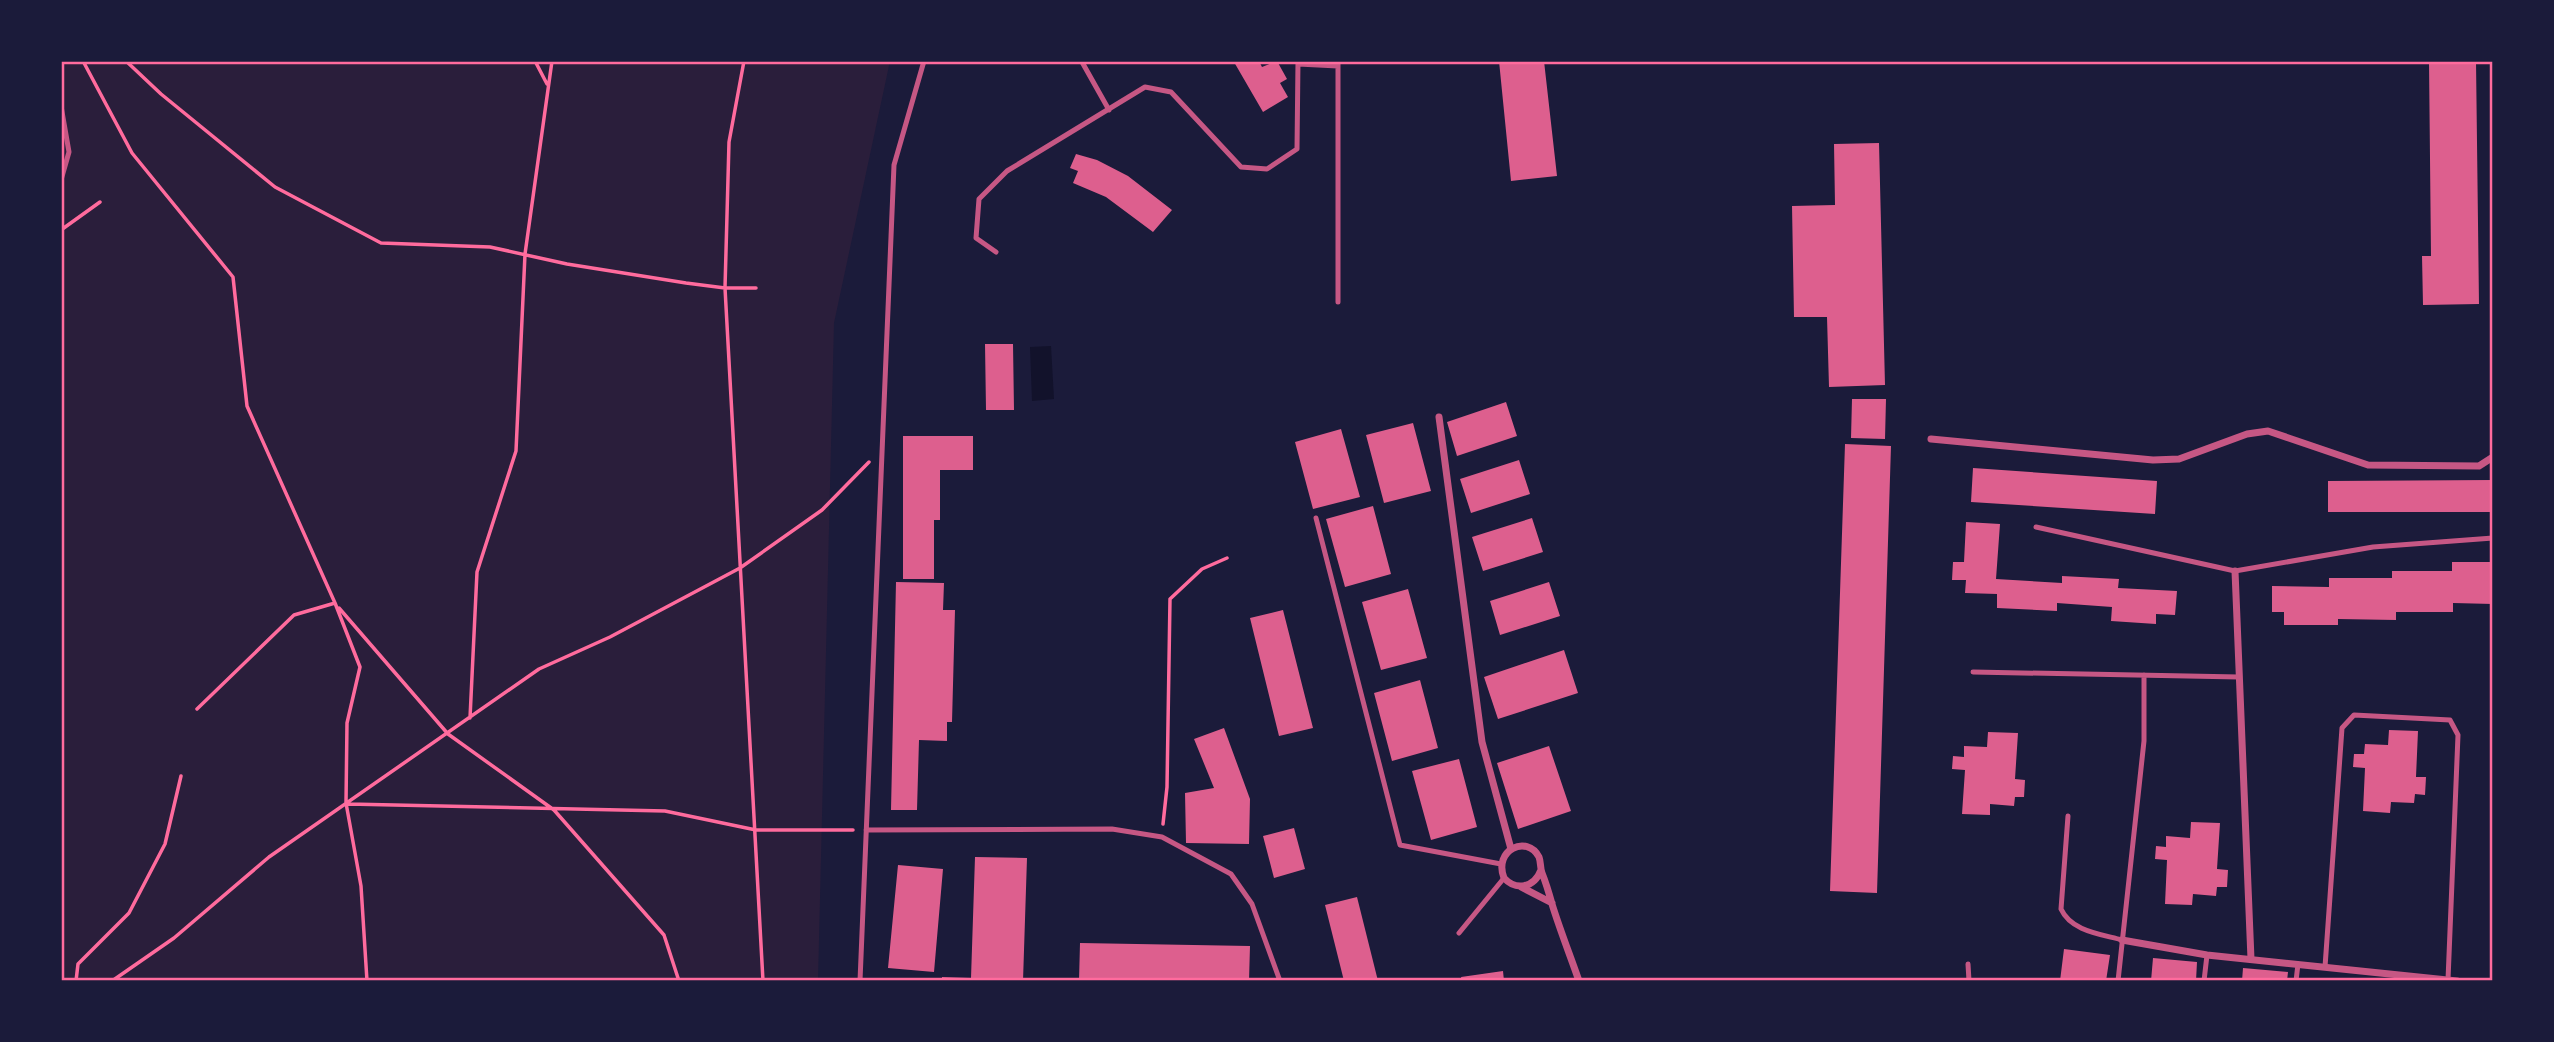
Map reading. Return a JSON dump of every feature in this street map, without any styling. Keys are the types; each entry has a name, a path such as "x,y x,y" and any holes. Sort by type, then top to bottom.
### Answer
{"street":[{"path":"1439,417 1482,742 1511,849"},
{"path":"1931,439 2153,460 2179,459 2247,434 2268,431 2368,465 2479,466 2493,457"},
{"path":"2235,571 2251,959"},
{"path":"1552,903 1514,886 1504,878 1502,858 1511,849 1524,847 1535,852 1541,863 1541,870 1579,981"},
{"path":"1521,887 1534,882 1541,870"},
{"path":"2122,940 2207,955 2452,980"}],"lane":[{"path":"860,981 894,165 924,61"},
{"path":"1074,68 1083,62 1109,110"},
{"path":"996,252 976,238 979,200 1007,171 1145,87 1171,92 1241,167 1267,169 1297,149 1298,63 1338,64 1338,302"},
{"path":"61,106 69,152 61,180"},
{"path":"1316,517 1401,845 1501,864"},
{"path":"2036,527 2235,571 2373,547 2493,538"},
{"path":"1973,672 2239,677"},
{"path":"2118,981 2144,741 2144,675"},
{"path":"2325,967 2342,728 2354,715 2450,720 2458,735 2452,980"},
{"path":"2068,816 2060,909 2066,919 2076,926 2122,940"},
{"path":"866,830 1112,829 1162,837 1231,874 1252,904 1280,981"},
{"path":"1459,933 1504,878"},
{"path":"2204,981 2207,955"},
{"path":"1968,964 1969,981"},
{"path":"2296,981 2298,964"}],"path":[{"path":"83,61 132,153 233,277 247,406 335,603 359,667 347,723 346,803 361,886 367,981"},
{"path":"126,61 161,94 275,187 382,243 490,247 567,264 725,288 756,288"},
{"path":"535,61 548,87"},
{"path":"470,718 477,572 516,451 525,254 552,61"},
{"path":"744,61 729,142 725,288 763,981"},
{"path":"61,230 100,202"},
{"path":"112,981 173,938 269,857 539,669 610,637 740,568 822,510 871,460"},
{"path":"1162,837 1167,787 1170,599 1202,569 1227,558"},
{"path":"197,709 295,615 335,603"},
{"path":"335,603 448,734 554,810 664,935 679,981"},
{"path":"76,981 78,964 130,913 164,844 181,776"},
{"path":"346,803 664,811 756,830 866,830"}],"shaded area":[{"path":"61,61 890,61 834,323 818,981 61,981"},
{"path":"1051,346 1054,399 1032,401 1030,347"}],"building":[{"path":"1259,61 1262,67 1277,61 1287,79 1280,83 1288,97 1263,112 1234,62"},
{"path":"1499,61 1544,61 1557,176 1511,181"},
{"path":"2429,61 2476,61 2479,304 2423,305 2422,256 2431,256"},
{"path":"1879,143 1885,385 1829,387 1827,317 1794,317 1792,206 1835,205 1834,144"},
{"path":"1076,154 1097,160 1128,176 1172,210 1153,232 1106,197 1073,183 1078,171 1070,168"},
{"path":"985,344 1013,344 1014,410 986,410"},
{"path":"1852,399 1886,399 1885,439 1851,438"},
{"path":"1506,402 1517,436 1457,456 1447,422"},
{"path":"1413,423 1431,491 1384,503 1366,435"},
{"path":"1341,429 1360,497 1313,509 1295,442"},
{"path":"903,436 973,436 973,470 940,470 940,520 934,520 934,579 903,579"},
{"path":"1845,444 1891,446 1877,893 1830,891"},
{"path":"1519,460 1530,494 1471,513 1460,479"},
{"path":"1973,468 2157,481 2155,514 1971,502"},
{"path":"2493,480 2493,512 2328,512 2328,481"},
{"path":"1373,506 1391,574 1345,587 1326,519"},
{"path":"1532,518 1543,552 1483,571 1472,537"},
{"path":"1966,522 2000,524 1996,579 2062,583 2062,576 2119,579 2118,588 2177,591 2175,615 2156,614 2156,624 2111,621 2112,607 2057,603 2057,611 1997,608 1997,594 1965,593 1966,580 1952,580 1953,562 1964,562"},
{"path":"2452,562 2493,562 2493,604 2453,603 2453,612 2396,612 2396,620 2338,619 2338,625 2284,625 2284,612 2272,612 2272,586 2329,587 2329,578 2392,578 2392,571 2452,571"},
{"path":"896,582 944,583 943,610 955,610 952,722 947,722 947,741 919,740 917,810 891,810"},
{"path":"1549,582 1560,616 1500,635 1490,601"},
{"path":"1408,589 1427,658 1381,670 1362,602"},
{"path":"1283,610 1313,728 1279,736 1250,618"},
{"path":"1564,650 1578,693 1498,719 1484,677"},
{"path":"1420,680 1438,748 1392,761 1374,693"},
{"path":"1224,728 1250,799 1249,844 1186,843 1185,793 1214,788 1194,739"},
{"path":"2389,730 2418,731 2416,777 2426,777 2425,795 2415,794 2414,803 2391,802 2390,813 2363,811 2365,768 2353,767 2354,754 2364,754 2365,744 2388,745"},
{"path":"1988,732 2018,733 2015,779 2025,780 2024,797 2015,797 2014,806 1990,804 1990,815 1962,814 1965,770 1952,769 1953,756 1964,757 1964,746 1987,747"},
{"path":"1549,746 1571,811 1518,829 1497,763"},
{"path":"1459,759 1477,827 1431,840 1412,771"},
{"path":"2191,822 2220,823 2217,869 2228,870 2227,887 2217,887 2216,896 2193,894 2192,905 2165,904 2167,860 2155,859 2156,846 2166,847 2166,836 2190,838"},
{"path":"1294,828 1305,869 1274,878 1263,836"},
{"path":"975,857 1027,858 1023,981 942,981 942,977 971,978"},
{"path":"898,865 943,869 934,972 888,968"},
{"path":"1357,897 1378,981 1344,981 1325,905"},
{"path":"1080,943 1250,946 1249,981 1079,981"},
{"path":"2064,949 2110,955 2106,981 2060,981"},
{"path":"2153,958 2197,962 2196,981 2151,981"},
{"path":"2243,968 2288,972 2287,981 2242,981"},
{"path":"1503,971 1504,981 1462,981 1461,977"}]}
